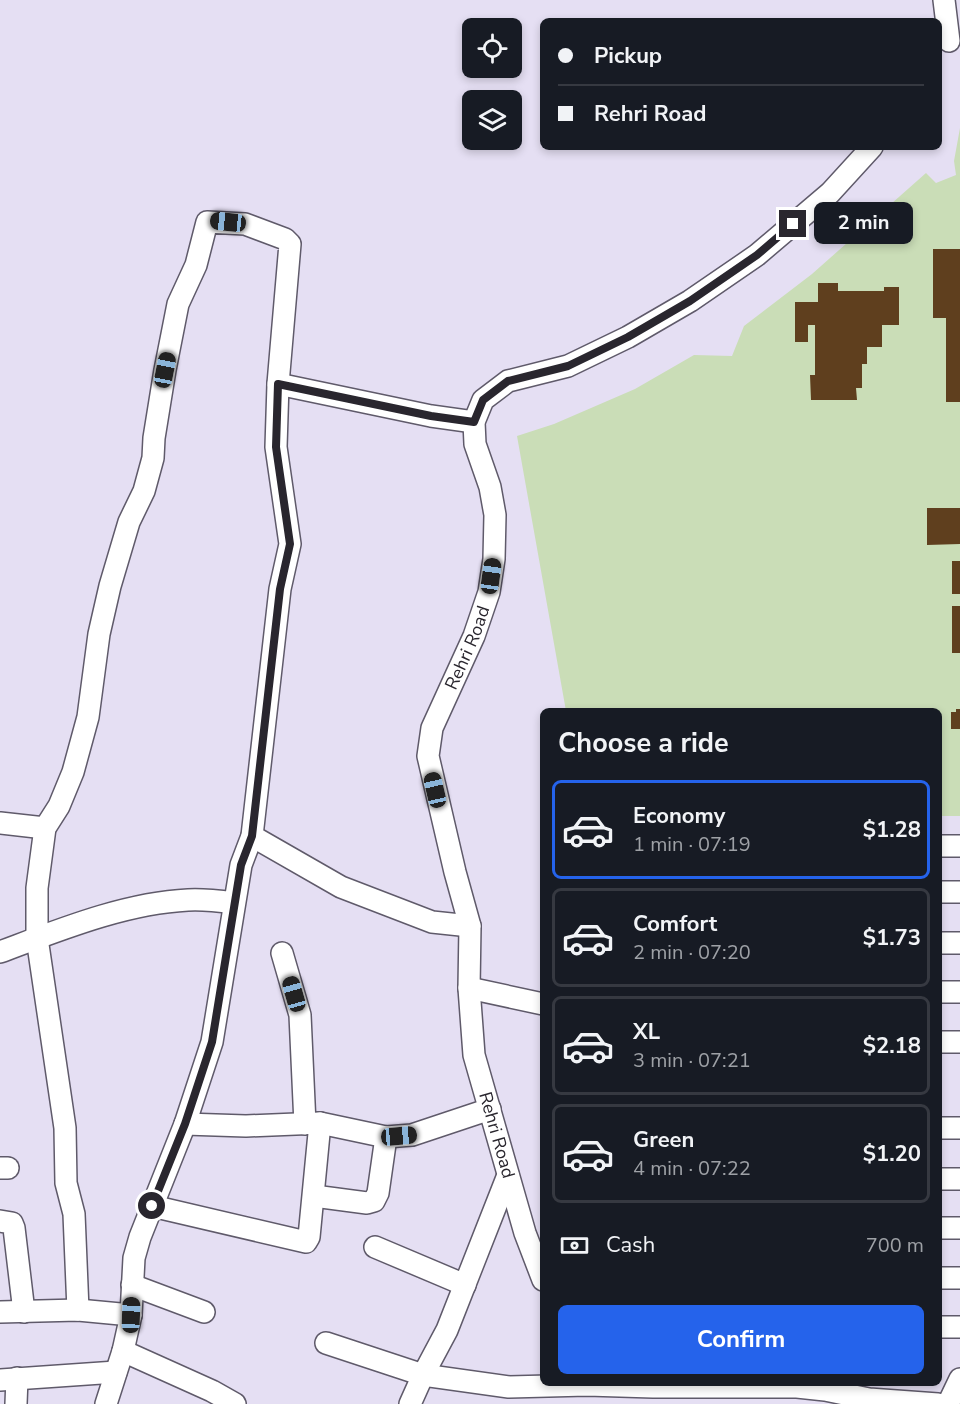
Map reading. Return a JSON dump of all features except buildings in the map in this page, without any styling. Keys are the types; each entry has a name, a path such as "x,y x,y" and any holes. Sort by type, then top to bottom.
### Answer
{"street":[{"path":"944,0 949,42"},
{"path":"278,384 431,416 474,422 483,400 508,381 568,366 628,337 690,301 757,255 830,193 869,150"},
{"path":"78,1310 74,1214 66,1183 65,1128 37,938 37,888 45,828 59,806 73,772 88,717 99,634 110,586 129,522 144,492 150,469 178,304 196,265 208,221 245,224 285,239 290,244 278,384 276,447 290,544 279,598 252,836 241,865 212,1042 185,1124 134,1258 131,1315 123,1351 106,1404"},
{"name":"Rehri Road","path":"474,422 475,444 490,487 495,515 494,559 489,592 474,636 432,728 428,756 470,926 469,988 474,1055 508,1175 534,1231 540,1265"},
{"path":"0,823 45,828"},
{"path":"252,836 341,887 432,922 470,926"},
{"path":"942,846 960,846"},
{"path":"942,892 960,891"},
{"path":"0,952 37,938 133,909 191,899 234,903"},
{"path":"942,943 960,943"},
{"path":"152,1206 306,1242 309,1237 314,1196 312,1123 300,1015 282,953"},
{"path":"469,988 540,1003"},
{"path":"942,992 960,992"},
{"path":"942,1042 960,1042"},
{"path":"185,1124 246,1126 312,1123 386,1137 412,1135 490,1109"},
{"path":"942,1128 960,1128"},
{"path":"314,1196 367,1203 374,1201 378,1193 386,1137"},
{"path":"410,1404 447,1330 508,1175"},
{"path":"942,1179 960,1179"},
{"path":"0,1221 12,1223 14,1228 24,1312"},
{"path":"942,1228 960,1228"},
{"path":"375,1248 465,1285"},
{"path":"942,1278 960,1278"},
{"path":"132,1285 204,1312"},
{"path":"0,1312 78,1310 131,1315"},
{"path":"942,1326 960,1327"},
{"path":"326,1343 423,1375 509,1387 590,1391 797,1387 869,1399 938,1404"},
{"path":"123,1351 212,1390 235,1404"},
{"path":"15,1404 8,1379 116,1372"},
{"path":"948,1404 960,1379"}],"green space":[{"path":"960,128 960,816 942,816 942,708 565,708 517,436 554,424 635,389 694,355 732,356 744,326 812,274 926,173 936,183 956,175 954,161"}],"route":[{"path":"152,1206 185,1124 212,1042 241,865 252,836 280,589 290,544 276,447 278,384 431,416 474,422 483,400 508,381 568,366 628,337 690,301 757,255 793,224"}]}
